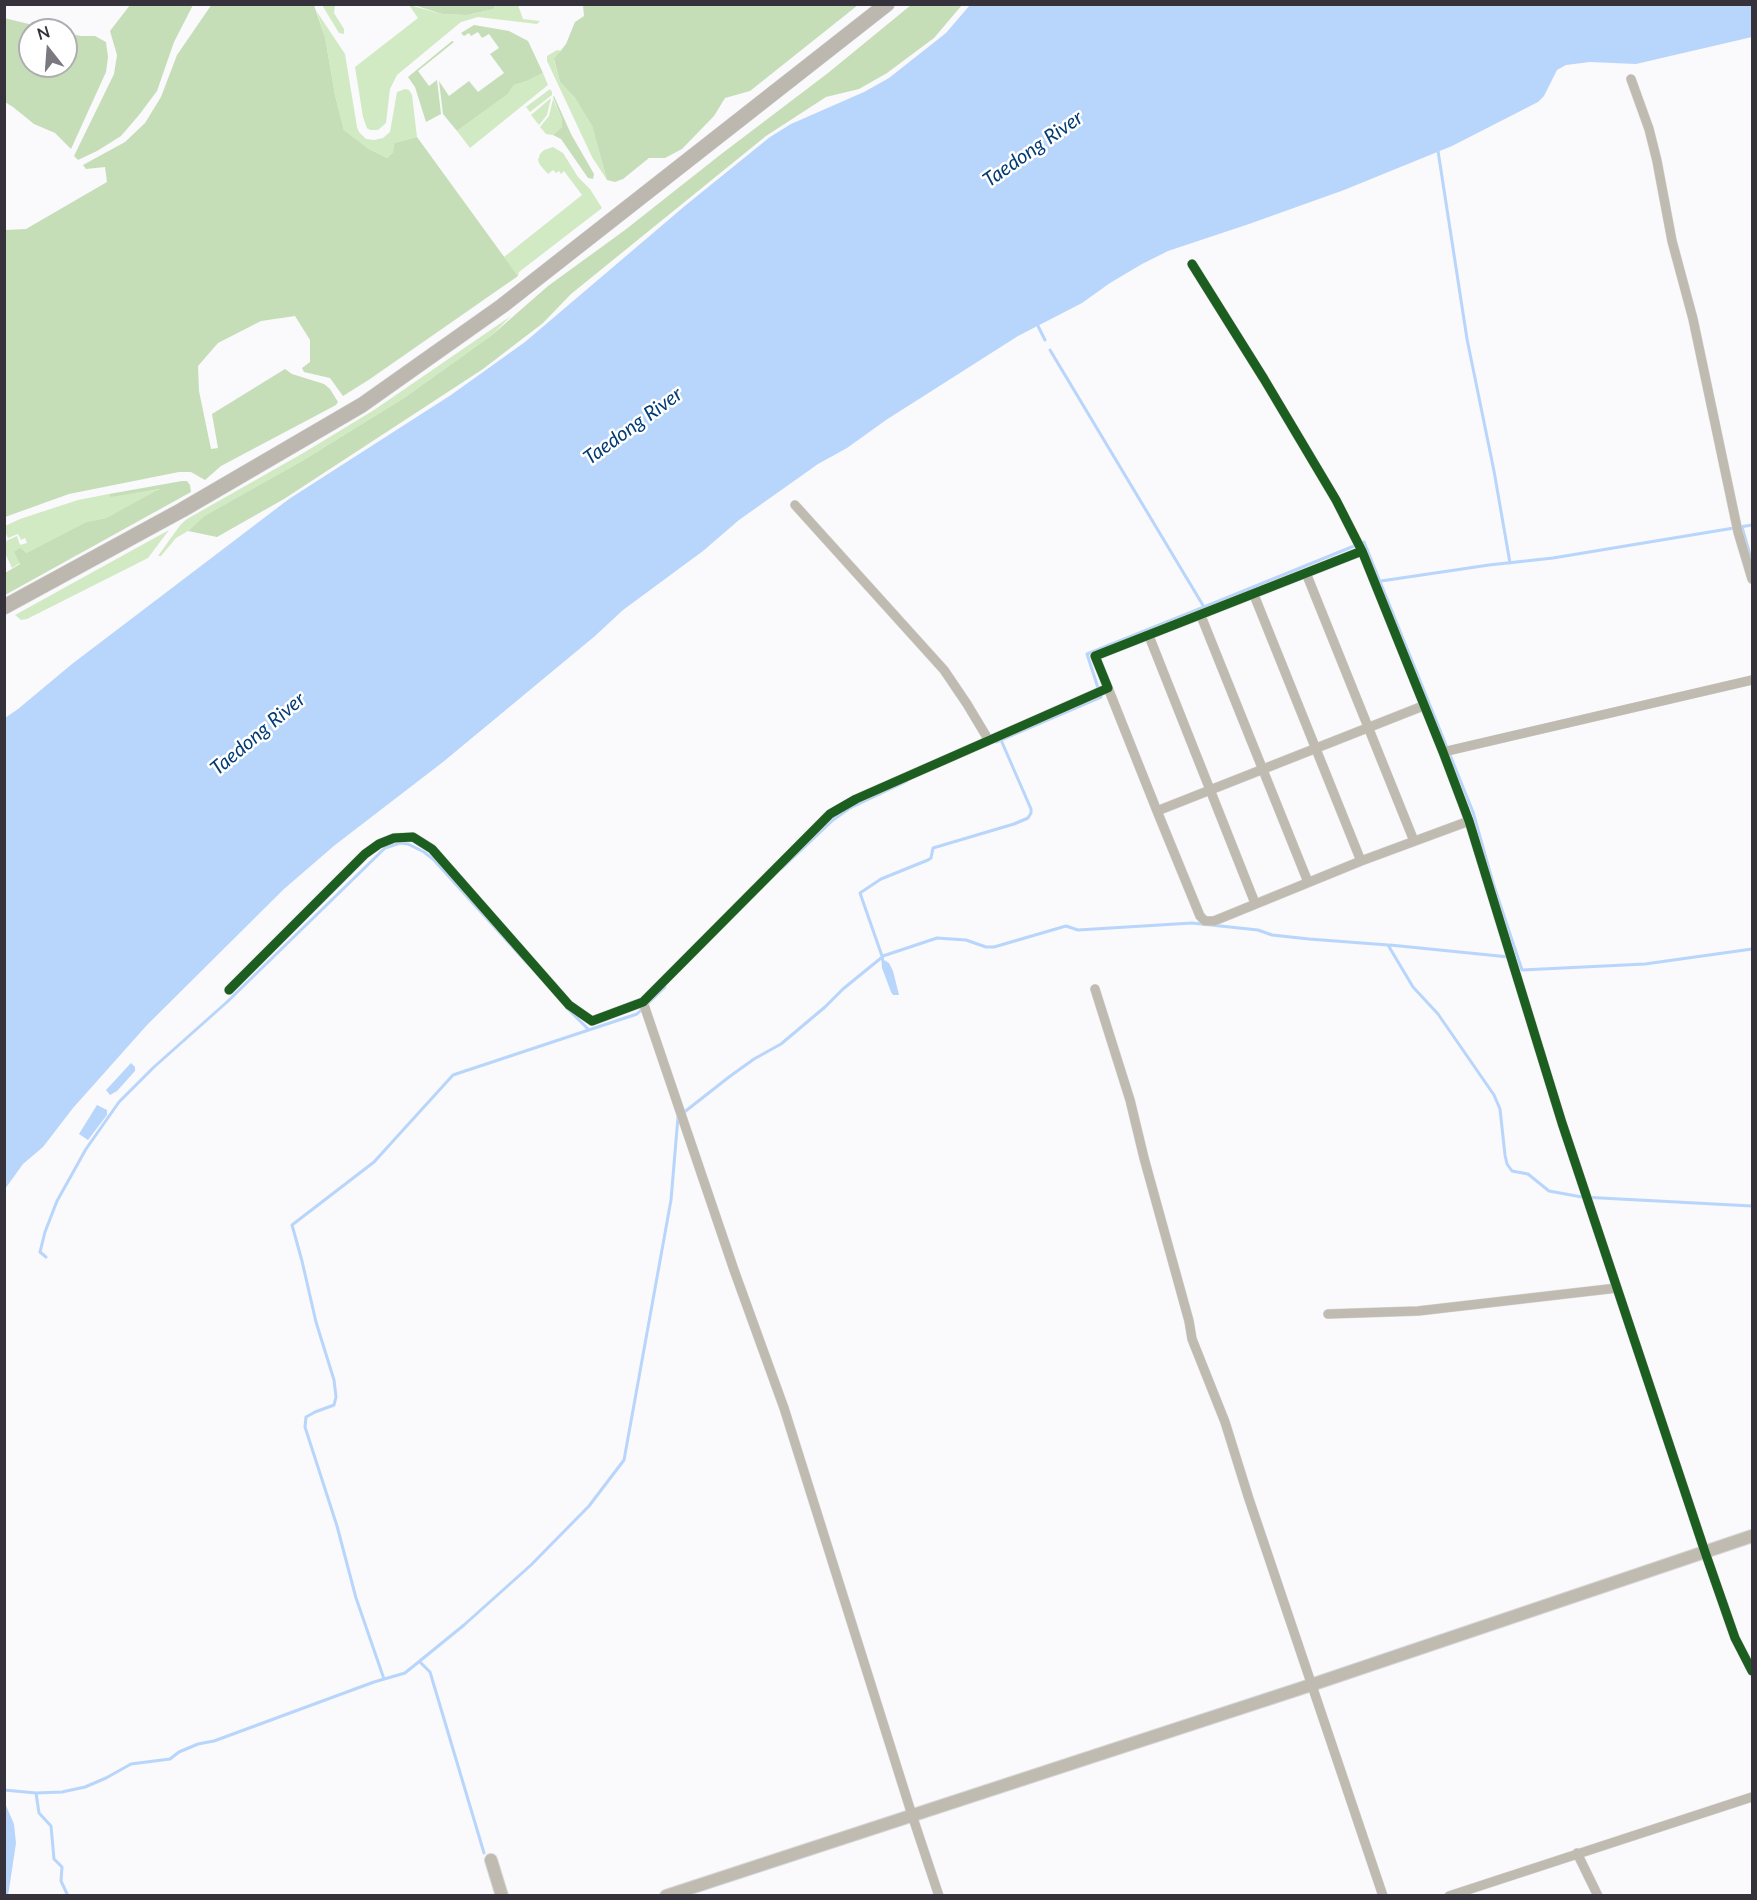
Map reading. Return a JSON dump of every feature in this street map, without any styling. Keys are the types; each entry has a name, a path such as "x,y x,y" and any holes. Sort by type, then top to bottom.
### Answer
{"highway":[{"path":"4,607 182,510 362,405 462,336 887,4"}],"street":[{"path":"1631,79 1649,129 1738,532 1752,579"},
{"path":"1192,264 1336,500 1362,552 1443,752 1469,821 1562,1123 1705,1552 1735,1638 1752,1671"},
{"path":"795,505 944,670 988,739"},
{"path":"1362,552 1095,656 1200,916 1205,921 1214,921 1361,861 1469,821"},
{"path":"1306,573 1414,841"},
{"path":"1254,595 1361,861"},
{"path":"1201,616 1308,882"},
{"path":"1149,636 1255,903"},
{"path":"1443,752 1752,680"},
{"path":"229,990 365,854 393,838 413,837 432,849 569,1005 592,1021 644,1002 830,814 856,799 988,739 1108,688"},
{"path":"1157,811 1423,706"},
{"path":"1095,990 1130,1100 1192,1339 1224,1420 1383,1896"},
{"path":"644,1002 734,1270 784,1408 939,1896"},
{"path":"1328,1314 1418,1311 1617,1288"},
{"path":"666,1896 1752,1536"},
{"path":"1449,1896 1752,1797"},
{"path":"1577,1853 1598,1896"},
{"path":"491,1860 502,1896"}],"green space":[{"path":"212,4 314,5 325,37 335,95 344,130 369,149 387,158 393,152 394,143 417,137 518,276 343,396 330,378 304,372 302,368 310,362 310,340 295,316 261,321 218,343 198,366 199,391 211,449 218,448 212,414 285,369 292,374 324,384 338,402 336,405 221,466 205,480 191,472 179,472 69,494 5,517 5,230 26,229 107,182 105,167 86,169 83,165 125,142 145,123 161,97 177,55"},
{"path":"583,4 858,5 750,91 725,98 714,116 682,149 665,158 649,158 623,179 615,182 607,180 592,126 575,98 560,82 554,59 566,44 575,22 584,16"},
{"path":"130,5 193,5 174,42 157,91 121,136 78,160 74,156 114,74 117,55 110,31"},
{"path":"322,5 335,5 334,13 344,29 344,34 339,33"},
{"path":"409,5 442,14 467,15 494,9 495,5 518,5 523,19 540,21 537,24 478,17 461,22 397,75 390,89 386,123 378,130 367,128 363,117 355,67 418,18"},
{"path":"414,5 495,5 494,9 467,15 442,14"},
{"path":"911,5 962,5 934,38 887,73 859,89 826,97 766,136 571,294 543,323 483,369 284,499 217,537 188,531 204,516 302,461 404,398 492,335 548,286 625,230 828,73"},
{"path":"317,12 345,54 357,127 366,139 383,138 390,132 397,92 405,89 409,90 412,95 417,137 394,143 393,152 387,158 369,149 344,130 335,95 325,37"},
{"path":"4,18 18,21 18,78 78,78 78,35 95,36 106,42 108,57 106,72 71,149 55,133 34,124 5,102"},
{"path":"474,25 509,31 528,41 543,73 514,85 508,94 457,131 443,114 439,81 449,96 469,81 478,92 504,73 490,54 499,48 489,34 482,38 478,32 471,36 469,33 464,36 461,33"},
{"path":"452,41 454,42 418,71 429,86 437,80 441,114 426,122 415,87 408,77"},
{"path":"557,50 561,51 554,60 560,82 575,98 592,126 607,180 592,157 547,61 547,56"},
{"path":"543,73 548,85 470,148 457,131 508,94 514,85"},
{"path":"550,89 552,95 530,112 526,107"},
{"path":"554,96 571,134 594,174 593,179 588,178 561,139 553,135 562,127"},
{"path":"551,98 547,115 539,125 531,115"},
{"path":"553,99 562,120 562,127 553,135 546,134 540,127 549,116"},
{"path":"553,147 563,153 602,208 519,272 518,276 504,257 582,195 564,171 561,174 553,170 548,174 540,165 538,160 540,154"},
{"path":"511,316 492,335 404,398 302,461 204,516 188,531 176,538 161,556 158,556 187,519 374,410"},
{"path":"187,481 191,492 5,595 5,573 20,564 14,552 20,548 26,553 86,522 106,518 160,489 110,497 109,494"},
{"path":"162,489 106,518 86,522 26,553 14,552 20,563 12,568 5,553 5,542 8,540 17,536 20,545 27,543 25,538 21,540 18,534 8,538 5,531 5,526 20,519 78,500 109,494 110,496"},
{"path":"169,530 148,558 27,619 21,620 15,615"}],"water":[{"name":"Taedong River","path":"1752,4 1752,37 1636,64 1590,62 1566,65 1557,70 1544,96 1538,102 1452,146 1344,190 1168,251 1142,264 1082,303 1018,336 886,420 847,448 818,464 739,520 703,551 623,610 443,762 335,845 284,889 147,1025 73,1108 43,1147 23,1164 5,1189 5,718 72,664 289,499 451,395 525,342 770,137 791,124 864,92 889,78 946,33 970,5"},
{"path":"881,956 889,963 893,971 899,995 893,995 891,992 882,968"},
{"path":"131,1063 135,1071 117,1091 110,1095 106,1090"},
{"path":"97,1105 107,1110 107,1115 88,1140 79,1134"},
{"path":"4,1801 14,1824 16,1843 8,1896 4,1895"}],"waterway":[{"path":"1438,151 1467,339 1510,563"},
{"path":"1038,326 1045,340"},
{"path":"1050,350 1204,607 1364,542 1473,812 1493,883 1522,970 1645,964 1752,949"},
{"path":"1381,581 1553,558 1752,525"},
{"path":"1742,527 1752,562"},
{"path":"996,742 1101,697 1087,654 1204,607"},
{"path":"882,956 860,893 881,879 928,860 931,858 933,848 1014,824 1028,818 1031,813 1001,740"},
{"path":"781,869 833,820 850,808 907,781"},
{"path":"46,1257 40,1252 57,1201 86,1149 119,1102 154,1067 227,1002 385,848 400,843 408,844 434,860 527,963"},
{"path":"883,956 937,938 966,940 986,947 994,947 1066,926 1078,930 1192,923 1258,930 1272,935 1388,945 1413,987 1438,1014 1494,1095 1500,1109 1507,1164 1512,1171 1528,1174 1549,1191 1582,1197 1752,1206"},
{"path":"1390,945 1509,957"},
{"path":"4,1790 36,1793 62,1792 85,1787 131,1764 170,1759 179,1752 198,1744 214,1741 374,1682 405,1673 464,1625 531,1565 589,1506 624,1460 671,1200 678,1117 754,1059 781,1044 881,958"},
{"path":"384,1679 356,1598 337,1526 305,1427 306,1417 334,1405 336,1397 334,1380 316,1322 292,1225 374,1162 453,1075 637,1014 665,987"},
{"path":"567,1008 589,1030"},
{"path":"420,1662 430,1672 484,1853"},
{"path":"36,1793 39,1813 51,1826 54,1859 62,1867 61,1881 68,1896"}],"cycle path":[{"path":"1192,264 1336,500 1362,551 1443,752 1469,821 1562,1123 1705,1552 1735,1638 1752,1671"},
{"path":"229,990 365,854 379,844 394,838 413,837 432,849 569,1005 592,1021 643,1002 830,814 856,799 1108,688 1095,656 1362,551"}]}
